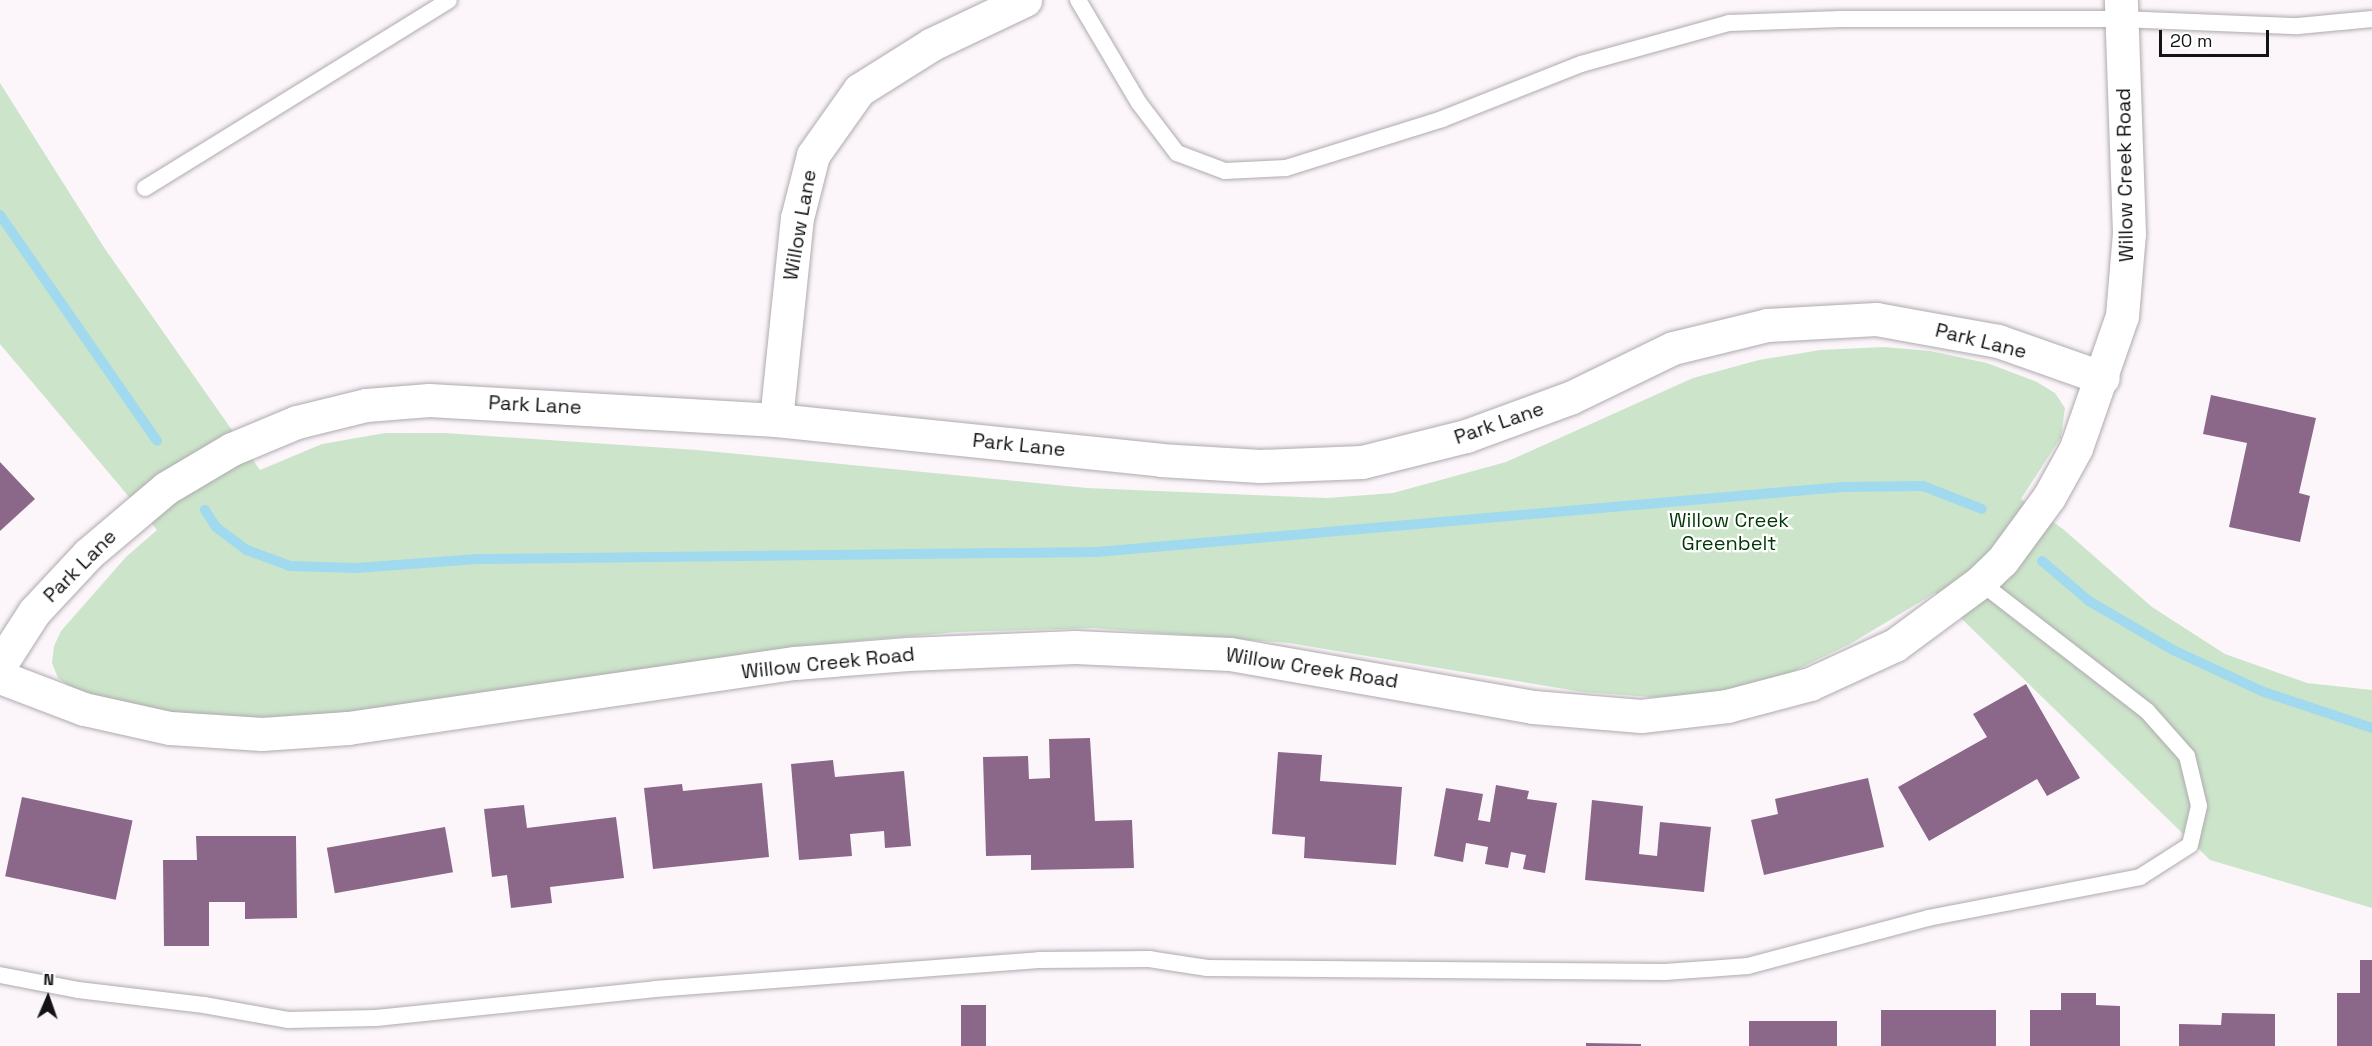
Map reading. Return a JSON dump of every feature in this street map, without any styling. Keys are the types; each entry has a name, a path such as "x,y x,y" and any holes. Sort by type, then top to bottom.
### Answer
{"street":[{"name":"Willow Lane","path":"776,420 797,218 813,154 859,90 932,45 1025,0"},
{"name":"Willow Creek Road","path":"0,677 84,709 170,728 262,734 348,728 795,663 1075,647 1230,654 1533,707 1641,716 1727,706 1810,684 1895,645 1980,582 2002,561 2049,498 2076,448 2103,378 2122,316 2129,233 2121,9"},
{"name":"Park Lane","path":"0,664 34,612 88,554 166,488 232,449 297,422 366,405 429,400 776,420 1160,460 1260,466 1362,462 1466,436 1570,398 1673,348 1767,325 1876,319 1998,341 2103,378"}],"lane":[{"path":"145,188 449,0"},
{"path":"1078,0 1138,103 1177,153 1225,171 1286,168 1442,119 1581,64 1728,23 2121,9 2298,26 2372,19"},
{"path":"0,975 78,990 204,1005 288,1020 376,1018 679,987 1039,960 1149,959 1207,968 1665,972 1748,966 1928,918 2140,877 2190,845 2199,806 2187,756 2147,711 1980,582"}],"green space":[{"name":"Willow Creek Greenbelt","path":"0,83 105,249 260,470 322,444 385,433 445,433 697,450 1087,488 1327,498 1393,493 1506,462 1693,378 1759,360 1820,350 1884,347 1930,351 1987,363 2037,382 2055,393 2065,408 2061,437 2021,499 2063,529 2152,607 2225,654 2307,683 2372,690 2372,908 2210,860 1935,593 1850,644 1777,679 1717,695 1651,697 1583,692 1289,643 1093,628 957,632 856,641 276,722 203,718 122,705 71,687 58,678 52,663 54,646 61,631 126,557 157,530 0,344"}],"building":[{"path":"2211,395 2316,418 2299,493 2310,496 2300,542 2229,527 2247,443 2203,434"},
{"path":"0,462 35,499 0,531"},
{"path":"2026,684 2080,778 2047,796 2037,779 1929,841 1898,787 1987,737 1973,714"},
{"path":"1090,738 1095,821 1132,820 1134,868 1031,870 1031,855 986,856 983,757 1028,756 1029,779 1050,778 1049,739"},
{"path":"1278,752 1322,755 1320,781 1402,787 1396,865 1304,858 1305,837 1272,834"},
{"path":"833,760 835,777 904,771 911,846 885,848 884,831 850,834 852,856 799,860 791,764"},
{"path":"1868,778 1884,847 1764,875 1751,820 1778,814 1775,799"},
{"path":"762,783 769,857 653,869 644,788 682,784 683,791"},
{"path":"1496,785 1529,791 1527,799 1557,803 1545,873 1523,869 1526,855 1511,852 1508,868 1485,864 1488,847 1466,843 1463,862 1434,856 1446,788 1483,794 1478,820 1490,822"},
{"path":"22,797 133,820 116,900 5,876"},
{"path":"1592,800 1643,806 1639,854 1657,856 1660,822 1711,827 1704,892 1585,880"},
{"path":"524,805 527,828 616,817 624,878 550,887 552,903 511,908 507,875 492,877 484,809"},
{"path":"445,827 453,872 335,893 327,848"},
{"path":"196,836 296,836 297,918 245,919 245,902 209,902 209,946 164,946 163,860 197,860"},
{"path":"2360,960 2372,960 2372,1046 2337,1046 2337,993 2360,993"},
{"path":"2061,993 2096,993 2096,1005 2120,1006 2120,1046 2030,1046 2030,1010 2061,1010"},
{"path":"961,1005 986,1005 986,1046 961,1046"},
{"path":"1881,1010 1996,1010 1996,1046 1881,1046"},
{"path":"2222,1013 2275,1014 2275,1046 2179,1046 2179,1024 2221,1025"},
{"path":"1749,1021 1837,1021 1837,1046 1749,1046"},
{"path":"1586,1043 1641,1044 1641,1046 1586,1046"}],"waterway":[{"path":"0,215 157,441"},
{"path":"205,510 216,527 247,550 290,566 356,568 478,559 1097,552 1842,487 1923,486 1982,509"},
{"path":"2042,561 2089,601 2173,650 2264,692 2372,728"}]}
